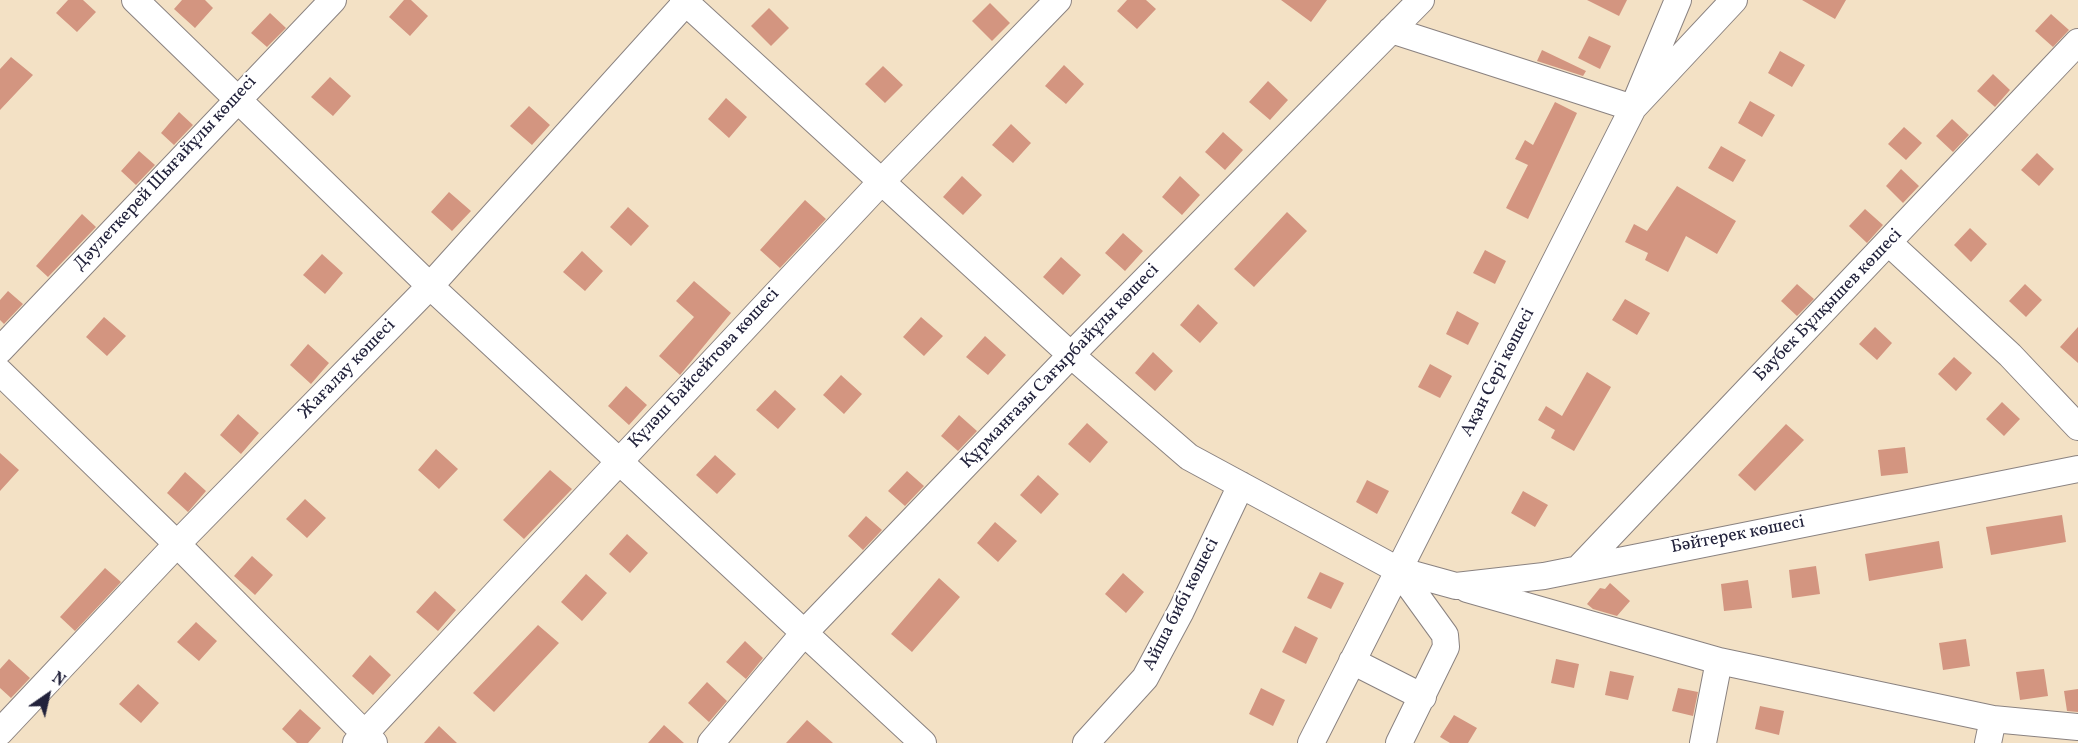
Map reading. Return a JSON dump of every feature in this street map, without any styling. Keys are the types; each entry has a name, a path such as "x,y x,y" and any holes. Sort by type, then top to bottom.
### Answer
{"street":[{"path":"135,0 430,286 923,743"},
{"name":"Дәулеткерей Шығайұлы көшесі","path":"0,350 236,99 333,0"},
{"name":"Күләш Байсейтова көшесі","path":"365,740 618,461 882,181 1058,0"},
{"name":"Құрманғазы Сағырбайұлы көшесі","path":"711,743 804,633 1071,355 1421,0"},
{"name":"Ақан Сері көшесі","path":"1311,743 1634,108 1678,0"},
{"path":"1391,30 1634,108 1734,0"},
{"path":"686,1 1071,355 1189,456 1398,570 1445,635 1446,647 1439,666 1399,743"},
{"name":"Жағалау көшесі","path":"0,732 177,544 430,286 686,1"},
{"name":"Баубек Бұлқышев көшесі","path":"1579,568 2074,53"},
{"path":"1890,243 2010,355 2078,427"},
{"path":"0,372 177,544 365,740"},
{"name":"Бәйтерек көшесі","path":"1398,570 1456,586 1544,576 2078,469"},
{"name":"Айша бибі көшесі","path":"1086,743 1145,678 1181,611 1240,484"},
{"path":"1456,586 1719,661 1990,731 2078,727"},
{"path":"1352,661 1423,697"},
{"path":"1703,743 1719,661"}],"building":[{"path":"68,0 83,0 96,12 77,32 56,13"},
{"path":"182,0 205,0 213,8 195,28 174,9"},
{"path":"404,0 411,0 428,16 410,36 389,17"},
{"path":"1127,0 1146,0 1156,9 1137,29 1117,11"},
{"path":"1281,0 1327,0 1311,22"},
{"path":"1587,0 1627,0 1619,16"},
{"path":"1802,0 1846,0 1835,19"},
{"path":"990,3 1010,23 992,41 972,21"},
{"path":"769,8 789,28 771,46 751,26"},
{"path":"270,13 286,28 267,47 251,33"},
{"path":"2051,14 2069,30 2053,47 2035,31"},
{"path":"1589,36 1611,46 1600,69 1578,58"},
{"path":"1542,50 1586,71 1583,76 1537,61"},
{"path":"1780,51 1805,65 1792,87 1768,73"},
{"path":"11,57 33,75 0,110 0,69"},
{"path":"1064,65 1084,84 1066,104 1045,86"},
{"path":"883,66 903,85 885,103 865,84"},
{"path":"1993,74 2010,90 1995,107 1977,91"},
{"path":"330,77 351,96 333,116 311,97"},
{"path":"1268,81 1288,100 1270,120 1249,102"},
{"path":"726,98 747,117 729,138 708,119"},
{"path":"1750,101 1775,115 1762,137 1738,123"},
{"path":"1555,102 1577,113 1528,219 1506,208 1528,165 1515,159 1525,140 1533,145"},
{"path":"529,106 550,125 532,145 510,126"},
{"path":"179,112 193,125 174,145 161,133"},
{"path":"1952,119 1969,135 1953,152 1936,136"},
{"path":"1011,124 1031,143 1013,163 992,145"},
{"path":"1904,127 1922,143 1906,160 1888,144"},
{"path":"1223,132 1243,150 1225,170 1205,152"},
{"path":"1721,146 1746,160 1733,182 1708,168"},
{"path":"139,151 155,165 136,185 121,171"},
{"path":"2037,153 2054,169 2039,186 2021,170"},
{"path":"1901,169 1919,186 1903,203 1886,186"},
{"path":"962,176 982,195 963,215 943,197"},
{"path":"1180,176 1200,195 1182,215 1162,197"},
{"path":"1677,186 1736,221 1717,254 1686,236 1668,272 1645,260 1648,253 1625,242 1634,224 1647,231"},
{"path":"449,192 471,211 452,231 431,212"},
{"path":"805,200 826,219 780,268 760,250"},
{"path":"628,207 649,226 631,246 610,227"},
{"path":"1865,209 1883,225 1867,243 1849,226"},
{"path":"1287,212 1307,231 1254,287 1234,269"},
{"path":"82,214 96,227 48,277 36,266"},
{"path":"1970,228 1987,244 1971,262 1954,245"},
{"path":"1123,233 1143,251 1125,271 1105,253"},
{"path":"1485,250 1506,261 1495,284 1473,273"},
{"path":"582,251 603,271 585,291 563,272"},
{"path":"322,254 343,273 325,294 303,275"},
{"path":"1061,257 1081,275 1063,295 1043,277"},
{"path":"694,281 731,313 680,375 659,356 694,317 676,301"},
{"path":"1797,284 1814,299 1797,316 1781,301"},
{"path":"2025,284 2042,300 2026,317 2009,301"},
{"path":"8,291 23,304 4,324 0,320 0,300"},
{"path":"1625,299 1650,313 1637,335 1612,320"},
{"path":"1198,304 1218,323 1200,343 1180,325"},
{"path":"1457,311 1479,323 1468,345 1446,334"},
{"path":"104,317 126,336 107,356 86,337"},
{"path":"921,317 943,336 924,356 903,337"},
{"path":"1875,327 1892,343 1877,360 1859,344"},
{"path":"2078,327 2078,363 2060,347"},
{"path":"985,336 1006,355 988,375 966,357"},
{"path":"308,344 329,363 311,384 290,365"},
{"path":"1153,352 1173,371 1155,391 1135,373"},
{"path":"1954,357 1972,373 1956,391 1938,374"},
{"path":"1430,364 1452,376 1440,398 1418,387"},
{"path":"1587,372 1611,387 1574,451 1551,438 1555,430 1538,420 1546,406 1562,416"},
{"path":"841,375 862,394 844,414 823,395"},
{"path":"626,386 647,405 629,425 608,406"},
{"path":"775,390 796,409 778,429 756,410"},
{"path":"2002,402 2020,419 2004,436 1986,419"},
{"path":"238,414 259,433 241,454 220,435"},
{"path":"959,415 977,431 958,451 941,436"},
{"path":"1087,423 1108,442 1090,463 1068,444"},
{"path":"1786,424 1804,440 1755,491 1738,475"},
{"path":"1905,447 1908,473 1881,476 1878,450"},
{"path":"436,449 458,469 439,489 418,470"},
{"path":"0,453 19,470 0,491"},
{"path":"715,455 736,474 717,494 696,475"},
{"path":"550,470 572,489 524,539 503,520"},
{"path":"907,471 924,486 905,506 888,491"},
{"path":"185,472 206,491 188,512 167,493"},
{"path":"1038,475 1059,494 1041,514 1020,495"},
{"path":"1367,480 1389,491 1377,514 1356,502"},
{"path":"1523,491 1548,505 1535,527 1511,513"},
{"path":"305,499 326,518 307,538 286,519"},
{"path":"2062,515 2066,542 1991,555 1986,527"},
{"path":"866,516 882,530 863,550 848,536"},
{"path":"995,522 1017,541 998,562 977,543"},
{"path":"627,534 648,553 630,573 609,554"},
{"path":"1939,541 1943,568 1869,581 1865,554"},
{"path":"252,556 273,575 255,595 234,576"},
{"path":"1816,566 1820,594 1792,598 1789,570"},
{"path":"105,568 121,582 75,631 60,617"},
{"path":"1320,572 1344,583 1331,609 1307,598"},
{"path":"1123,573 1144,592 1126,613 1105,594"},
{"path":"586,574 607,593 582,621 561,602"},
{"path":"939,578 960,597 912,652 891,634"},
{"path":"1748,580 1752,608 1724,611 1721,584"},
{"path":"1610,583 1630,601 1617,616 1593,609 1587,604 1600,588 1605,589"},
{"path":"435,591 456,610 438,631 416,612"},
{"path":"196,622 217,641 199,661 177,642"},
{"path":"538,625 559,643 494,712 473,693"},
{"path":"1295,626 1318,638 1306,664 1282,652"},
{"path":"1966,639 1970,666 1943,670 1939,643"},
{"path":"745,641 763,658 746,679 726,662"},
{"path":"370,655 391,675 373,695 352,676"},
{"path":"9,659 30,678 11,698 0,688 0,669"},
{"path":"1556,659 1579,664 1574,688 1551,683"},
{"path":"2044,669 2048,696 2020,700 2016,672"},
{"path":"1610,671 1634,676 1628,700 1605,695"},
{"path":"707,682 727,701 709,722 688,703"},
{"path":"138,684 159,703 141,723 119,704"},
{"path":"1261,688 1285,700 1273,726 1249,714"},
{"path":"1678,688 1698,692 1693,716 1672,711"},
{"path":"2078,689 2078,712 2067,711 2064,691"},
{"path":"1760,706 1784,711 1779,735 1755,729"},
{"path":"300,709 321,728 308,743 297,743 282,729"},
{"path":"1454,715 1477,728 1468,743 1450,743 1440,737"},
{"path":"807,720 833,743 786,743"},
{"path":"664,725 684,743 648,743"},
{"path":"439,726 457,743 424,743"}]}
